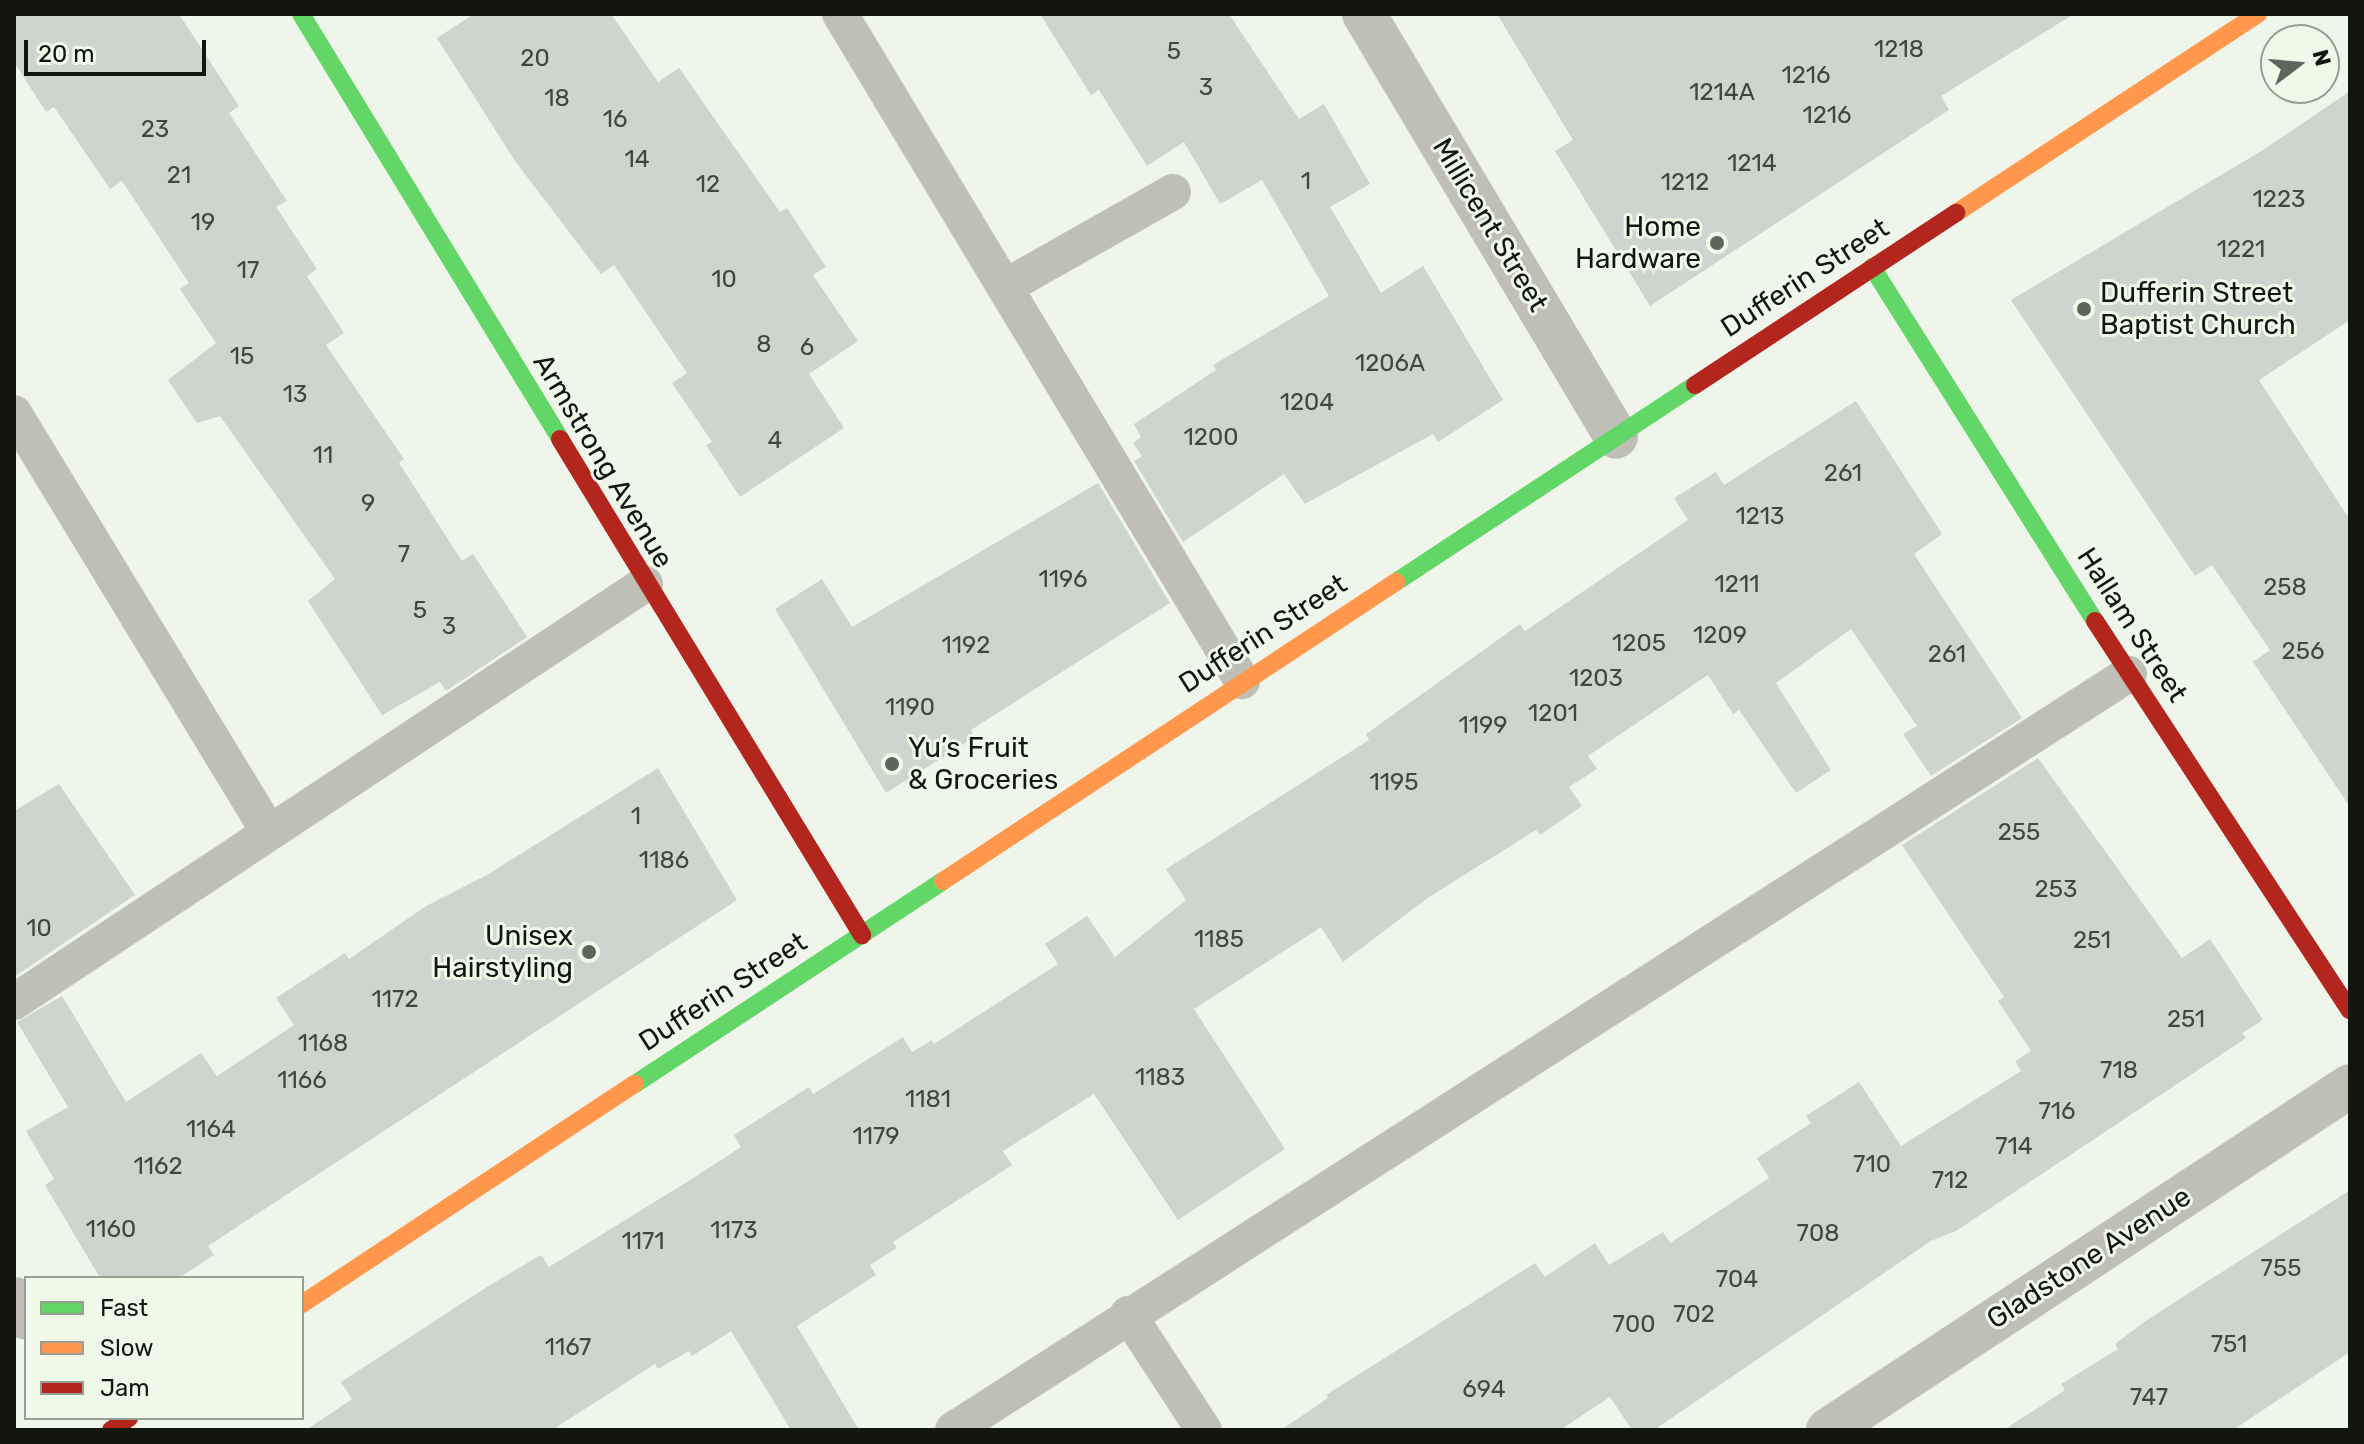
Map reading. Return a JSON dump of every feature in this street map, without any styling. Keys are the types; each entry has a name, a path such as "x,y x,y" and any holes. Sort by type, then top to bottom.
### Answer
{"main road":[{"name":"Armstrong Avenue","path":"301,14 645,584 862,935"},
{"name":"Dufferin Street","path":"304,1303 1242,681 2258,14"},
{"name":"Hallam Street","path":"1872,267 2129,674 2350,1010"}],"street":[{"name":"Millicent Street","path":"1364,14 1616,436"},
{"name":"Gladstone Avenue","path":"1828,1430 2350,1086"}],"lane":[{"path":"840,14 1242,681"},
{"path":"1005,287 1173,192"},
{"path":"14,413 268,831"},
{"path":"14,1002 645,584"},
{"path":"953,1430 1128,1314 2129,674"},
{"path":"1128,1314 1204,1430"}],"building":[{"path":"14,14 179,14 239,106 229,113 287,201 276,207 317,269 307,276 344,333 326,345 404,459 399,463 462,561 473,554 527,637 446,691 440,682 382,715 308,601 335,579 220,416 197,423 168,380 216,343 180,289 189,283 122,181 110,189 54,107 46,112 14,62"},
{"path":"474,14 611,14 658,82 679,68 780,212 787,208 826,267 813,275 858,341 809,374 844,428 740,497 706,445 712,442 672,383 687,373 614,265 601,274 515,161 437,38"},
{"path":"1040,14 1229,14 1299,119 1324,104 1370,184 1330,207 1381,293 1423,266 1503,400 1438,442 1433,434 1305,504 1284,474 1183,542 1134,461 1142,456 1133,443 1141,437 1134,424 1216,370 1213,365 1329,296 1262,180 1220,204 1184,142 1147,166 1099,90 1091,95"},
{"path":"1497,14 2074,14 1941,96 1949,110 1650,306 1555,151 1573,140"},
{"path":"2350,91 2350,320 2259,380 2350,520 2350,807 2253,662 2270,650 2212,565 2195,576 2011,300 2263,150 2331,104 2340,104 2340,98"},
{"path":"1856,401 1942,534 1914,554 2022,718 1931,776 1903,734 1917,726 1851,629 1776,683 1831,770 1796,793 1739,710 1733,714 1708,675 1588,756 1597,769 1569,787 1582,806 1540,835 1536,830 1429,897 1343,962 1321,927 1194,1009 1285,1149 1178,1220 1094,1094 1003,1151 1012,1165 893,1242 897,1248 870,1265 876,1275 797,1326 859,1430 791,1430 731,1331 692,1356 689,1351 658,1369 655,1364 552,1430 306,1430 352,1399 341,1382 541,1255 549,1267 695,1177 741,1147 734,1135 809,1087 813,1094 903,1037 912,1052 932,1040 934,1044 1058,964 1045,944 1087,916 1115,957 1186,900 1166,869 1369,740 1366,734 1520,624 1525,631 1688,520 1674,498 1716,472 1724,485"},
{"path":"1098,483 1170,603 971,730 975,737 886,793 775,609 822,579 852,627"},
{"path":"2038,758 2182,958 2210,939 2263,1020 2242,1033 2246,1038 1956,1231 1931,1241 1654,1430 1632,1430 1610,1397 1560,1430 1281,1430 1328,1398 1326,1395 1535,1263 1545,1277 1595,1243 1609,1265 1663,1232 1670,1243 1769,1178 1757,1158 1811,1123 1806,1116 1859,1082 1901,1146 2021,1071 2015,1061 2031,1051 1998,1001 2004,997 1902,845"},
{"path":"658,768 737,900 208,1246 214,1255 182,1276 99,1276 45,1185 54,1179 26,1131 68,1107 17,1022 62,996 126,1102 201,1053 217,1076 294,1025 276,998 345,953 349,959 426,906 487,875"},
{"path":"59,784 135,895 14,977 14,811"},
{"path":"2350,1190 2350,1352 2233,1430 2004,1430 2065,1390 2061,1384 2118,1349 2115,1344 2147,1320"}],"traffic: fast":[{"path":"301,14 560,439"},
{"path":"1872,267 2095,621"},
{"path":"1396,582 1695,385"},
{"path":"635,1084 943,881"}],"traffic: slow":[{"path":"1956,213 2258,14"},
{"path":"943,881 1396,582"},
{"path":"304,1303 635,1084"}],"traffic: jam":[{"path":"1695,385 1956,213"},
{"path":"560,439 862,935"},
{"path":"2095,621 2350,1010"},
{"path":"111,1430 126,1420"}],"place":[{"name":"Home Hardware","path":"1717,243"},
{"name":"Dufferin Street Baptist Church","path":"2084,309"},
{"name":"Yu’s Fruit & Groceries","path":"892,764"},
{"name":"Unisex Hairstyling","path":"589,952"}]}
